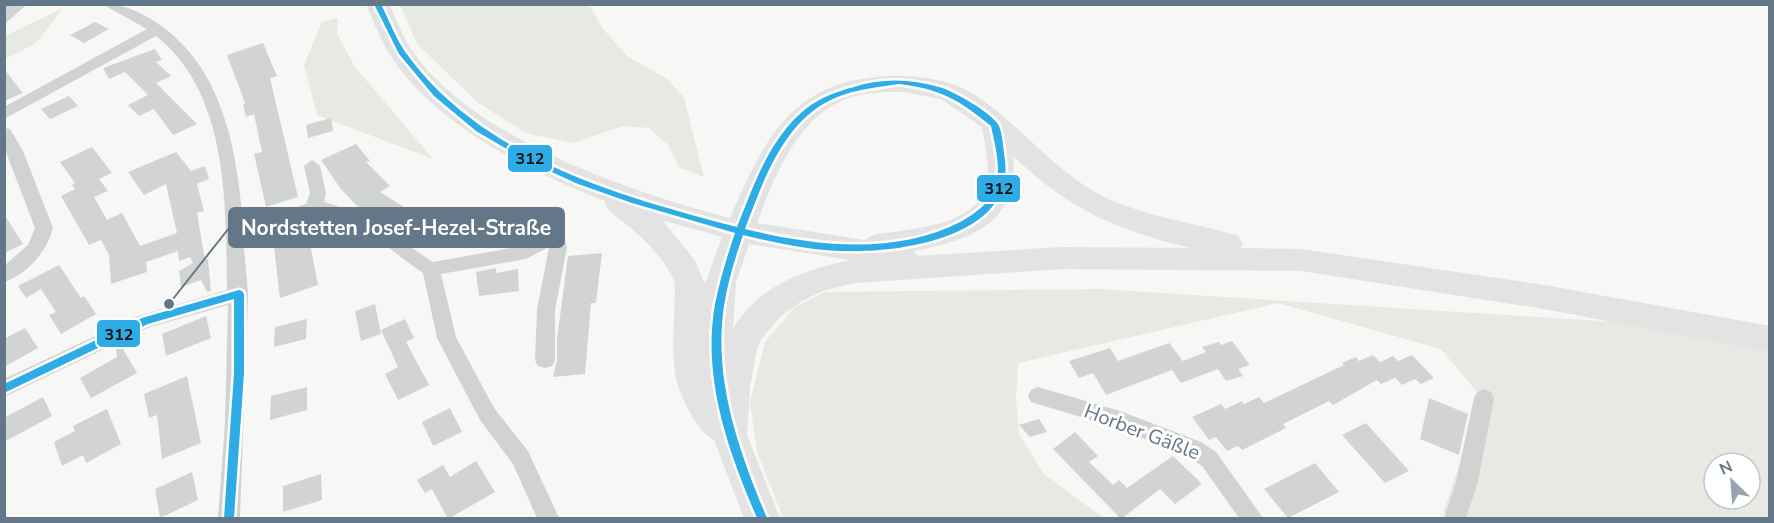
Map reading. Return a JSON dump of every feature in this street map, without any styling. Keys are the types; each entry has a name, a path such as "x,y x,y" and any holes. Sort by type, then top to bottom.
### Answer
{"main road":[{"path":"377,4 384,23 405,60 447,105 506,143 583,180 702,222 750,233 908,256 990,261"},
{"path":"762,519 739,466 724,418 718,370 717,313 723,274 749,206 780,141 796,120 826,96 856,87 888,82 931,86 963,99 1084,198 1133,222 1182,236 1292,255 1301,260"},
{"path":"849,248 936,237 958,229 987,209 998,193 1002,173 996,125"},
{"path":"583,180 650,226 683,267 690,283 691,375 710,417 730,438"},
{"path":"730,438 733,380 746,336 774,302 799,287 829,276 990,261 1062,258 1301,260 1544,297 1770,339"}],"street":[{"path":"109,4 140,18 184,54 204,85 213,107 230,180 239,294 239,373 229,519"},
{"path":"4,114 156,30"},
{"path":"4,133 15,152 44,228 42,240 31,255 4,275"},
{"path":"312,166 318,193 314,208"},
{"path":"235,232 314,208 328,207 342,213 431,269 526,252 551,238 557,241 546,310 545,360"},
{"path":"431,269 447,338 487,414 520,458 548,519"},
{"path":"4,389 145,321 239,294"},
{"name":"Horber Gäßle","path":"1038,396 1120,420 1194,449 1209,459 1252,519"},
{"path":"1455,519 1467,482 1484,398"}],"shaded area":[{"path":"400,5 589,5 603,29 628,57 666,78 684,97 704,177 680,168 668,145 649,128 623,126 573,143 526,133 477,102 417,44"},
{"path":"63,8 36,43 5,59 5,36"},
{"path":"338,18 337,34 355,67 433,159 317,115 304,65 322,22"},
{"path":"1099,289 1648,324 1769,342 1769,518 1452,518 1443,513 1482,398 1441,349 1278,303 1018,363 1016,399 1019,434 1044,474 1104,518 783,518 757,452 750,402 765,342 794,308 824,292"}],"building":[{"path":"4,4 27,4 4,25"},
{"path":"95,22 109,29 84,43 70,35"},
{"path":"263,43 277,76 270,78 298,197 266,207 254,154 262,152 254,114 246,117 243,104 245,103 227,55"},
{"path":"155,49 162,60 156,62 171,76 156,83 197,124 173,135 154,109 139,116 128,105 148,95 125,72 109,79 103,68"},
{"path":"4,69 23,93 4,101"},
{"path":"69,96 78,106 50,119 41,109"},
{"path":"331,118 333,131 308,138 306,125"},
{"path":"356,144 370,161 366,162 390,186 380,192 410,211 407,213 444,230 427,245 388,228 363,212 340,188 321,160"},
{"path":"92,147 112,173 99,179 108,191 94,197 107,220 122,213 140,246 177,233 166,184 144,195 128,172 176,152 191,171 205,166 209,179 197,184 204,211 197,213 205,260 208,259 211,291 207,292 201,280 181,287 179,271 193,263 190,257 179,261 178,251 146,262 147,272 111,284 109,255 101,240 89,245 61,196 75,189 72,185 75,183 60,162"},
{"path":"4,214 23,244 4,253"},
{"path":"463,225 481,233 465,248 447,240"},
{"path":"307,228 318,285 280,298 273,239"},
{"path":"602,253 596,303 591,303 585,374 553,377 557,360 557,339 568,256"},
{"path":"59,265 81,298 84,296 96,314 61,334 49,315 56,312 41,289 26,298 18,286"},
{"path":"496,268 496,273 518,269 519,291 479,296 476,272"},
{"path":"375,304 381,334 361,341 355,311"},
{"path":"206,316 211,338 166,356 162,334"},
{"path":"307,319 306,339 274,347 275,327"},
{"path":"405,319 414,338 406,342 429,385 398,400 385,374 398,367 381,330"},
{"path":"25,328 38,348 4,367 4,339"},
{"path":"1232,341 1250,365 1238,369 1243,376 1226,381 1218,369 1181,383 1172,370 1106,395 1093,373 1079,378 1069,361 1110,348 1118,361 1169,343 1183,361 1206,352 1202,347"},
{"path":"120,344 137,373 91,398 80,378 117,357 116,346"},
{"path":"1373,355 1380,362 1393,356 1398,361 1412,355 1434,378 1421,384 1415,379 1402,385 1395,378 1381,384 1377,380 1333,405 1329,401 1283,424 1286,428 1242,450 1238,446 1227,451 1216,437 1209,440 1192,417 1221,404 1225,409 1242,401 1244,404 1259,397 1264,403 1344,365 1342,363 1356,357 1359,361"},
{"path":"187,376 201,443 162,459 157,415 149,418 144,394"},
{"path":"307,387 307,410 270,420 271,396"},
{"path":"43,397 52,416 4,442 4,418"},
{"path":"1429,398 1468,414 1459,455 1420,439"},
{"path":"450,408 462,432 433,446 422,422"},
{"path":"107,409 121,444 86,463 83,455 62,466 54,442 75,431 73,426"},
{"path":"1039,419 1047,432 1030,437 1019,425"},
{"path":"1366,423 1409,471 1385,483 1342,435"},
{"path":"1075,432 1098,456 1089,462 1113,485 1119,480 1127,488 1173,456 1202,484 1175,504 1160,489 1121,519 1053,449"},
{"path":"476,461 495,492 448,519 432,489 425,493 417,480 443,465 450,477"},
{"path":"1315,463 1339,492 1288,518 1264,489"},
{"path":"192,472 198,500 160,518 155,489"},
{"path":"321,474 322,500 283,512 283,486"}],"transit line":[{"name":"312","path":"377,4 402,53 436,94 479,129 528,158 581,182 689,218 740,231"},
{"name":"312","path":"899,82 929,86 952,94 995,125 1002,168 1000,185 988,207 955,229 912,242 870,248 810,245 740,231 764,171 793,125 812,108 835,95 863,86 899,82"},
{"name":"312","path":"740,231 727,270 719,306 718,376 724,411 734,445 762,518"},
{"name":"312","path":"4,389 145,321 239,294"},
{"name":"312","path":"229,518 239,373 239,294"}],"place":[{"name":"Nordstetten Josef-Hezel-Straße","path":"169,304"}]}
